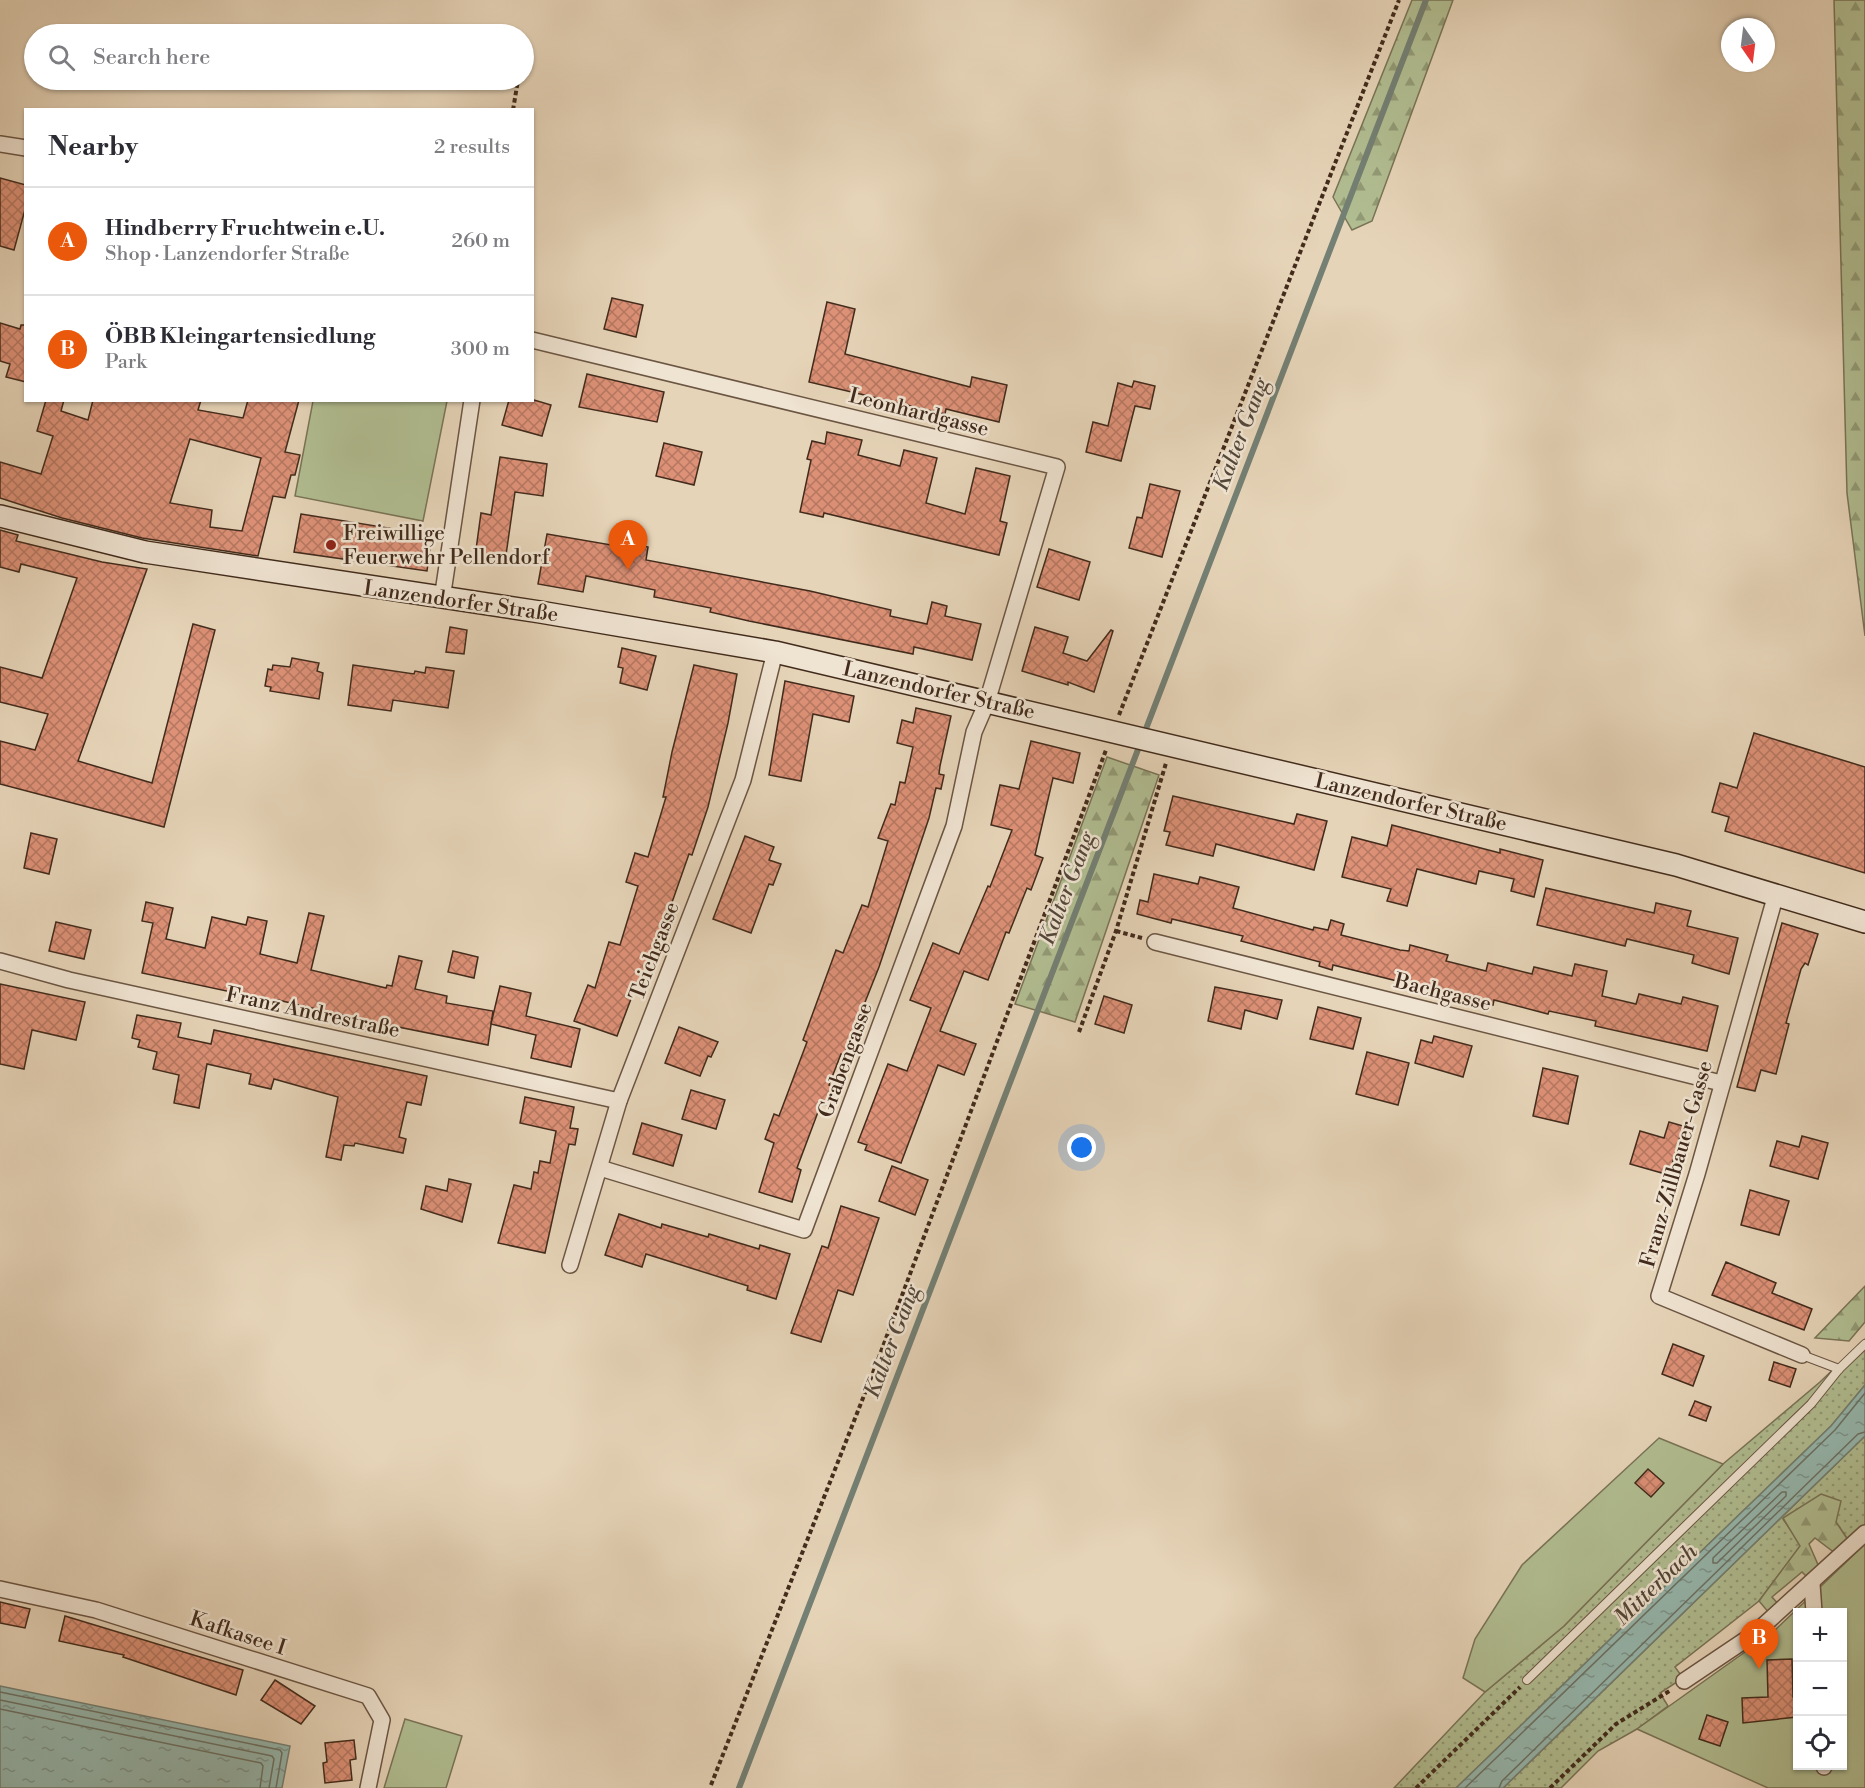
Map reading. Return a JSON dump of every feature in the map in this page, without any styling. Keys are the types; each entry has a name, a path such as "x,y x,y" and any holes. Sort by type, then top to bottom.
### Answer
{"street":[{"path":"0,144 24,148"},
{"name":"Leonhardgasse","path":"534,340 1058,467 987,702"},
{"path":"442,599 472,402"},
{"name":"Lanzendorfer Straße","path":"0,516 145,552 442,599 540,612 775,652 1113,730 1676,865 1865,922"},
{"name":"Teichgasse","path":"570,1265 619,1101 743,780 775,652"},
{"name":"Grabengasse","path":"600,1168 804,1230 954,826 974,732 987,702"},
{"name":"Franz-Zillbauer-Gasse","path":"1776,894 1697,1174 1659,1296 1802,1355"},
{"name":"Bachgasse","path":"1155,942 1721,1083"},
{"name":"Franz Andrestraße","path":"0,961 69,980 619,1101"},
{"path":"1684,1682 1754,1634 1812,1584 1865,1533"},
{"path":"1812,1584 1814,1608"},
{"name":"Kafkasee I","path":"0,1589 96,1610 368,1696 382,1720 368,1788"}],"lane":[{"path":"1527,1680 1811,1404 1839,1369 1865,1344"},
{"path":"1802,1355 1839,1369"}],"path":[{"path":"711,1785 876,1365 1113,730 1399,0"},
{"path":"513,108 516,90"},
{"path":"1079,1032 1116,931 1167,744"},
{"path":"1116,931 1155,942"},
{"path":"1416,1788 1527,1680"},
{"path":"1550,1788 1616,1724 1684,1682"}],"green space":[{"path":"1412,0 1453,0 1372,221 1352,230 1333,197"},
{"path":"1834,0 1865,0 1865,636 1847,493"},
{"path":"313,402 447,402 423,521 295,496"},
{"path":"1107,757 1159,775 1075,1022 1015,1004"},
{"path":"1865,1286 1865,1322 1849,1341 1815,1338"},
{"path":"1865,1339 1865,1385 1831,1426 1456,1788 1394,1788 1485,1692 1564,1626 1723,1464 1820,1382"},
{"path":"1865,1436 1865,1525 1848,1540 1836,1522 1783,1519 1801,1545 1759,1601 1675,1667 1683,1678 1660,1693 1668,1706 1637,1729 1598,1751 1561,1788 1503,1788"},
{"path":"1659,1438 1723,1464 1564,1626 1485,1692 1463,1678 1475,1639 1522,1565"},
{"path":"1821,1494 1841,1501 1836,1522 1848,1540 1835,1553 1815,1538 1809,1544 1819,1567 1810,1580 1802,1572 1772,1597 1780,1606 1770,1614 1759,1601 1800,1546 1783,1518"},
{"path":"1865,1544 1865,1788 1768,1788 1637,1729 1773,1632 1793,1613 1793,1770 1847,1770 1847,1608 1798,1608"},
{"path":"405,1719 462,1736 446,1788 384,1788"}],"water":[{"path":"1865,1385 1865,1436 1503,1788 1456,1788 1831,1426"},
{"path":"0,1686 290,1746 282,1788 0,1788"}],"building":[{"path":"0,178 24,184 24,213 14,250 0,246"},
{"path":"612,298 643,305 636,337 604,329"},
{"path":"827,302 855,309 845,354 970,387 972,377 1007,385 999,422 946,409 945,414 809,382"},
{"path":"0,323 20,329 21,325 24,325 24,382 6,377 10,364 0,361"},
{"path":"587,374 664,392 657,422 579,407"},
{"path":"1134,381 1155,386 1150,409 1135,406 1121,461 1086,452 1093,422 1108,426 1118,383 1132,387"},
{"path":"534,400 551,405 542,436 502,425 508,402 534,402"},
{"path":"45,402 63,402 61,411 88,420 92,402 200,402 198,410 243,418 247,402 298,402 285,452 300,455 295,475 291,475 285,498 273,496 258,556 142,538 62,518 0,498 0,462 41,474 53,436 37,431","holes":["190,439 261,458 242,531 210,527 212,510 170,503"]},
{"path":"827,432 862,440 858,455 900,466 904,450 937,458 926,503 965,514 976,468 1010,476 1000,521 1007,523 999,555 824,513 823,517 800,512 811,460 807,459 812,441 825,444"},
{"path":"664,443 702,452 694,485 656,476"},
{"path":"500,457 547,464 543,496 515,492 505,562 475,557 481,513 491,515"},
{"path":"1150,484 1180,491 1162,557 1129,548 1137,517 1142,518"},
{"path":"301,514 432,535 427,571 294,552"},
{"path":"0,530 18,535 16,541 102,562 147,569 78,761 152,783 193,624 215,630 164,827 0,784 0,741 35,750 48,714 0,702 0,667 42,678 77,578 21,564 19,572 0,567"},
{"path":"547,534 611,545 612,539 648,547 646,560 810,591 891,610 890,616 927,624 932,602 947,606 945,616 981,624 972,660 914,647 913,654 749,621 710,612 711,608 654,597 655,590 586,576 583,592 538,584"},
{"path":"1049,549 1090,562 1079,600 1037,587"},
{"path":"450,627 467,630 464,654 446,652"},
{"path":"1035,627 1068,637 1063,653 1087,661 1111,630 1113,631 1094,692 1068,682 1068,685 1022,671"},
{"path":"622,648 656,656 647,690 620,683 623,668 618,667"},
{"path":"292,658 319,663 317,671 323,673 319,699 270,691 271,687 265,686 268,669 272,670 273,665 290,667"},
{"path":"353,665 414,674 415,671 425,673 426,667 454,671 448,708 393,700 391,711 348,705"},
{"path":"694,665 737,674 728,723 708,807 692,855 689,854 643,985 637,983 617,1036 574,1021 588,985 595,988 609,942 620,945 638,886 626,882 635,853 648,857 666,797 663,797 672,752"},
{"path":"785,681 854,696 849,722 813,714 801,781 769,775"},
{"path":"916,708 951,716 940,766 939,774 944,775 941,789 936,788 929,818 879,967 844,1055 841,1054 829,1085 833,1086 826,1105 821,1104 797,1168 801,1170 792,1202 759,1192 774,1143 765,1139 774,1114 779,1116 807,1042 803,1040 836,950 843,953 862,905 868,907 888,841 878,838 891,804 895,805 900,782 905,783 913,747 897,743 902,720 913,723"},
{"path":"1754,733 1865,767 1865,873 1725,831 1729,817 1712,812 1720,783 1737,788"},
{"path":"1031,741 1080,753 1073,783 1053,778 1035,855 1043,858 1031,890 1027,888 1009,933 1006,932 988,980 964,971 940,1031 976,1044 964,1075 938,1065 901,1163 865,1150 867,1145 858,1142 888,1064 907,1071 931,1008 910,1000 933,943 959,954 988,886 990,887 1012,830 991,825 1000,785 1019,789"},
{"path":"1173,796 1294,824 1297,814 1327,821 1314,870 1216,844 1213,856 1166,845 1170,832 1164,831"},
{"path":"1392,825 1500,853 1500,849 1543,860 1534,897 1511,891 1514,879 1479,871 1476,884 1417,869 1407,906 1387,901 1391,889 1342,877 1352,837 1387,846"},
{"path":"31,833 57,839 49,874 24,868"},
{"path":"745,836 774,847 769,860 781,864 773,885 769,884 751,933 713,919"},
{"path":"1154,874 1198,884 1200,877 1239,887 1233,908 1313,930 1314,927 1328,930 1331,920 1344,924 1341,935 1400,950 1409,951 1410,945 1448,955 1446,961 1486,971 1488,963 1532,974 1534,967 1572,976 1575,964 1607,971 1602,996 1636,1004 1639,994 1681,1004 1683,997 1718,1006 1707,1051 1595,1026 1596,1021 1549,1011 1548,1014 1494,1000 1493,1005 1333,965 1332,970 1319,966 1320,962 1241,941 1243,936 1172,919 1171,923 1137,914 1140,900 1148,902"},
{"path":"1546,888 1654,913 1656,903 1691,911 1687,926 1738,938 1729,974 1692,963 1694,955 1627,939 1625,946 1537,925"},
{"path":"146,902 173,908 166,939 205,948 212,917 246,925 248,917 267,921 260,954 297,963 309,913 324,916 311,970 386,988 387,985 392,986 399,956 422,961 415,989 447,996 446,1003 493,1011 488,1045 383,1024 381,1035 365,1031 367,1021 278,1000 278,1002 142,973 153,923 142,921"},
{"path":"56,922 91,930 84,959 49,951"},
{"path":"1782,923 1818,934 1808,965 1805,963 1801,969 1786,1023 1789,1024 1776,1074 1761,1070 1755,1091 1737,1087"},
{"path":"453,951 478,957 474,978 448,972"},
{"path":"0,984 85,1002 76,1040 32,1030 24,1069 0,1064"},
{"path":"500,986 531,993 526,1016 580,1029 571,1067 531,1058 536,1035 491,1024"},
{"path":"1215,987 1282,1000 1277,1019 1245,1010 1241,1029 1208,1021"},
{"path":"1104,996 1132,1005 1124,1033 1095,1024"},
{"path":"1318,1007 1361,1018 1353,1049 1310,1039"},
{"path":"137,1015 181,1023 178,1037 211,1044 214,1030 427,1076 421,1105 407,1102 399,1137 406,1139 403,1153 355,1143 354,1146 344,1145 341,1160 326,1157 338,1097 274,1079 271,1089 249,1084 251,1074 207,1064 199,1108 174,1103 179,1075 153,1069 157,1052 138,1047 140,1040 132,1038"},
{"path":"679,1027 718,1042 711,1057 708,1056 700,1076 665,1063"},
{"path":"1434,1036 1472,1046 1463,1077 1415,1063 1421,1040 1432,1043"},
{"path":"1367,1052 1409,1063 1398,1105 1356,1094"},
{"path":"1543,1068 1578,1076 1568,1124 1533,1116"},
{"path":"691,1090 725,1100 716,1129 682,1119"},
{"path":"525,1097 574,1107 570,1128 578,1129 575,1145 569,1144 545,1253 498,1243 514,1185 531,1189 534,1172 538,1173 540,1161 550,1163 556,1131 520,1123"},
{"path":"1669,1122 1683,1126 1669,1175 1630,1164 1640,1131 1664,1138"},
{"path":"642,1123 682,1135 673,1166 633,1154"},
{"path":"1802,1136 1828,1143 1818,1179 1770,1166 1777,1141 1799,1147"},
{"path":"892,1166 928,1180 915,1215 879,1201"},
{"path":"449,1179 471,1184 462,1222 421,1209 426,1186 447,1191"},
{"path":"1750,1190 1789,1201 1779,1235 1741,1225"},
{"path":"841,1206 879,1218 853,1295 838,1290 821,1342 791,1333 822,1246 828,1248"},
{"path":"619,1214 661,1228 662,1224 708,1237 709,1234 759,1249 760,1245 790,1254 776,1299 747,1290 748,1286 646,1254 642,1267 605,1255"},
{"path":"1726,1262 1776,1283 1772,1293 1812,1309 1804,1330 1712,1295"},
{"path":"1673,1344 1704,1356 1693,1386 1662,1374"},
{"path":"1774,1362 1796,1369 1790,1387 1769,1380"},
{"path":"1695,1401 1711,1407 1706,1421 1689,1415"},
{"path":"1648,1469 1664,1483 1651,1497 1635,1483"},
{"path":"0,1602 30,1609 25,1628 0,1623"},
{"path":"65,1616 243,1670 236,1695 123,1657 124,1655 59,1641"},
{"path":"1792,1659 1793,1717 1743,1723 1742,1698 1768,1697 1767,1660"},
{"path":"275,1680 315,1706 301,1724 261,1700"},
{"path":"1707,1715 1728,1722 1720,1746 1699,1739"},
{"path":"354,1740 356,1759 350,1760 352,1780 325,1783 323,1763 327,1762 325,1743"}],"waterway":[{"name":"Kalter Gang","path":"739,1788 1426,0"}],"place":[{"name":"Freiwillige Feuerwehr Pellendorf","path":"331,545"},
{"name":"Hindberry Fruchtwein e.U.","path":"628,570"},
{"name":"ÖBB Kleingartensiedlung","path":"1759,1669"}],"water label":[{"name":"Mitterbach","path":"1655,1584"}]}
